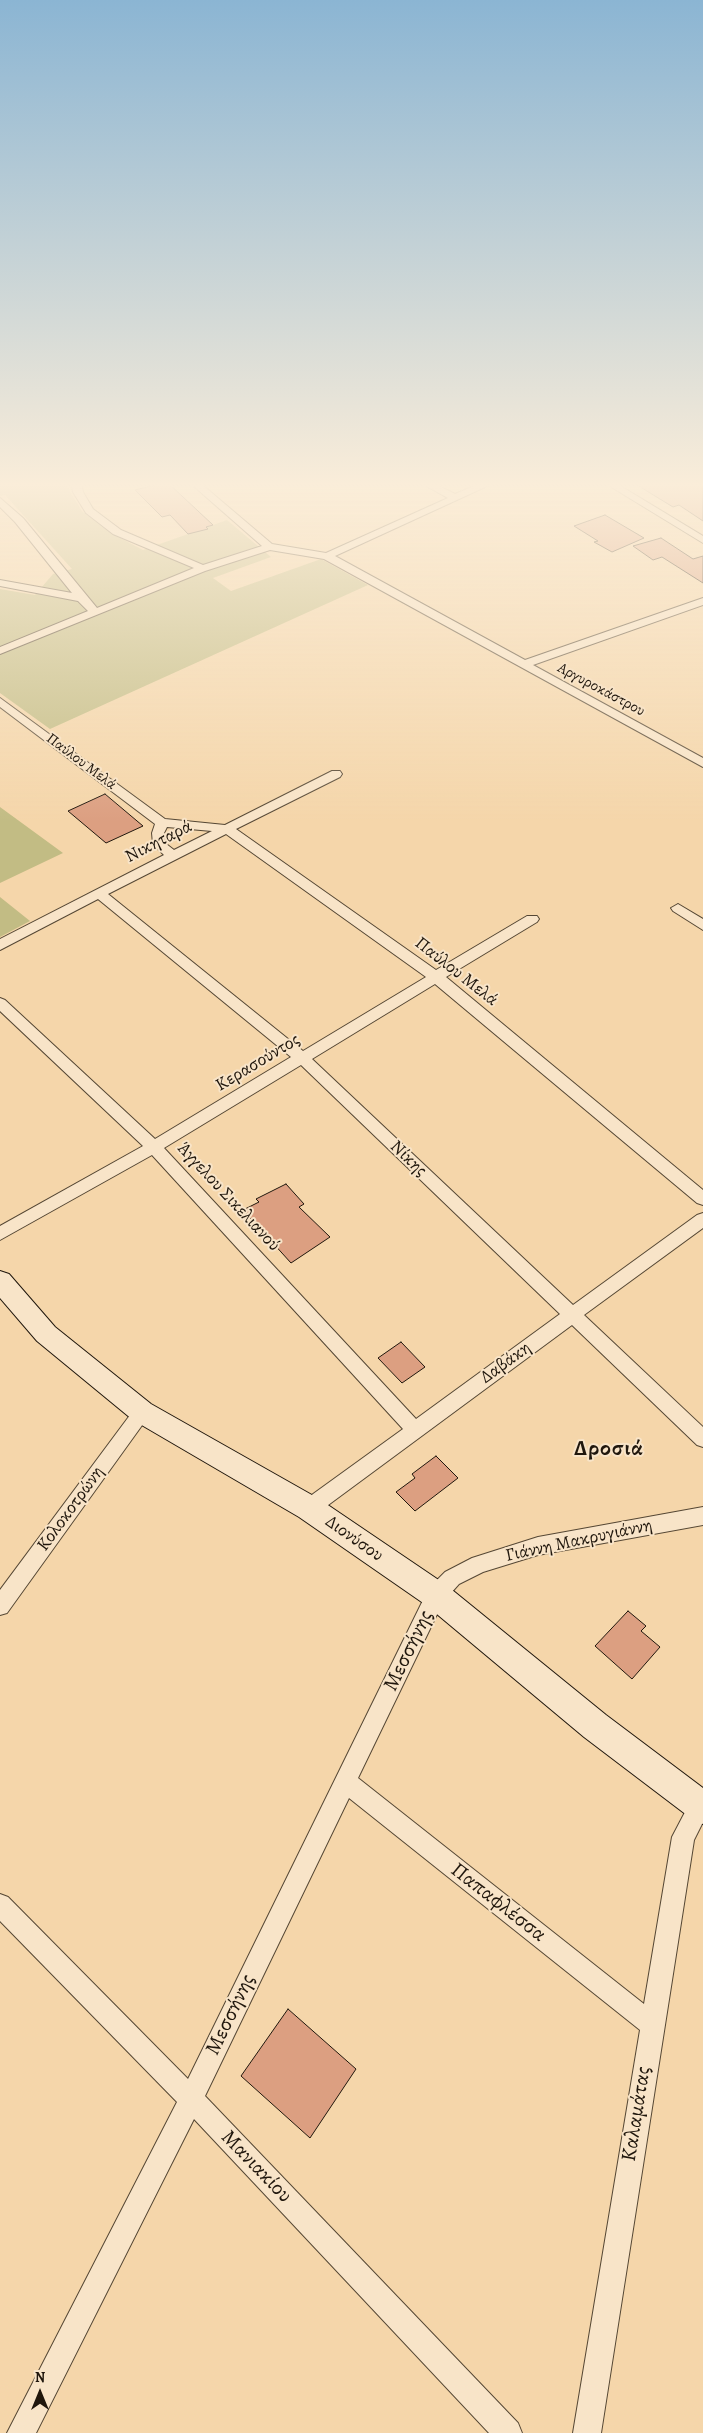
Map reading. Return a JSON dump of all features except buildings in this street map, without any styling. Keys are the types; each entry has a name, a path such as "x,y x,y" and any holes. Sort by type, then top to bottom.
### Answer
{"main road":[{"name":"Διονύσου","path":"0,1282 46,1334 142,1412 309,1508 436,1595 595,1726 702,1805"}],"street":[{"path":"68,596 81,598"},
{"path":"79,596 95,612"},
{"path":"0,651 136,596"},
{"name":"Αργυροκάστρου","path":"398,596 703,763"},
{"path":"523,665 703,601"},
{"name":"Παύλου Μελά","path":"0,701 162,823"},
{"name":"Νικηταρά","path":"0,945 336,774"},
{"path":"173,856 159,844 158,833 162,823 227,829"},
{"name":"Παύλου Μελά","path":"227,829 436,977 703,1199"},
{"name":"Νίκης","path":"99,893 302,1058 703,1439"},
{"path":"678,908 703,926"},
{"name":"Κερασούντος","path":"0,1234 154,1147 532,919"},
{"name":"Άγγελου Σικελιανού","path":"0,1003 154,1147 415,1430"},
{"name":"Δαβάκη","path":"309,1508 703,1218"},
{"name":"Κολοκοτρώνη","path":"0,1606 142,1412"},
{"name":"Γιάννη Μακρυγιάννη","path":"436,1595 452,1578 479,1564 538,1546 703,1516"},
{"name":"Μεσσήνης","path":"21,2433 191,2099 436,1595"},
{"name":"Παπαφλέσσα","path":"345,1781 651,2024"},
{"name":"Καλαμάτας","path":"587,2433 682,1837 702,1805"},
{"name":"Μανιακίου","path":"0,1905 191,2099 508,2433"}],"shaded area":[{"path":"0,596 345,596 50,729 0,693"},
{"path":"0,807 63,853 0,883"},
{"path":"0,897 30,921 0,937"}],"district":[{"name":"Δροσιά","path":"609,1450"}]}
